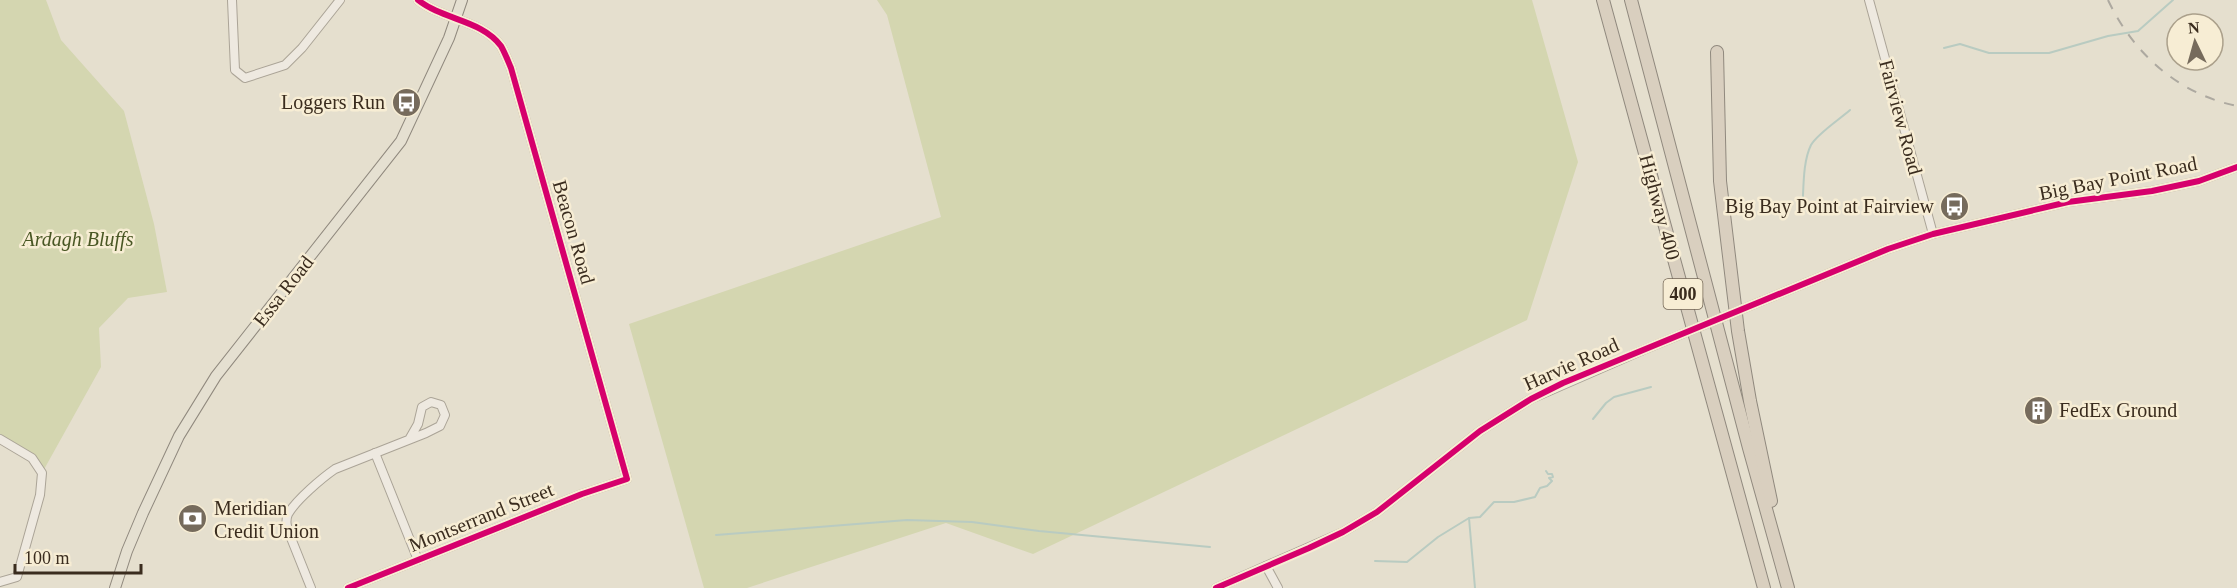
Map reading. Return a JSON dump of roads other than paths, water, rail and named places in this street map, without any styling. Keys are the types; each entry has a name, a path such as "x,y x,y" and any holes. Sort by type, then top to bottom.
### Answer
{"highway":[{"name":"Highway 400","path":"1603,0 1764,588"},
{"name":"Highway 400","path":"1631,0 1788,588"},
{"path":"1717,52 1721,193 1738,331 1771,500 1775,541"}],"main road":[{"name":"Essa Road","path":"115,588 143,513 179,436 208,388 401,141 462,0"}],"street":[{"path":"232,0 235,70 245,78 285,65 302,48 340,0"},
{"path":"418,0 455,20"},
{"name":"Fairview Road","path":"1869,0 1933,234"},
{"name":"Beacon Road","path":"455,20 489,34 501,47 511,68 627,479"},
{"name":"Big Bay Point Road","path":"1933,234 2067,202 2164,189 2199,181 2237,167"},
{"name":"Harvie Road","path":"1216,588 1343,532 1377,512 1480,431 1530,399 1888,249 1933,234"},
{"path":"311,588 286,524 288,515 326,475 335,469 440,426 446,415 441,405 431,402 422,407 418,424 410,438"},
{"path":"0,439 32,458 42,473 40,495 17,577 0,582"},
{"path":"375,453 418,560"},
{"name":"Montserrand Street","path":"348,588 582,494 627,479"},
{"path":"1266,566 1278,588"}],"waterway":[{"path":"1944,48 1960,44 1989,53 2049,53 2108,36 2138,31 2173,0"},
{"path":"1802,212 1805,169 1811,145 1823,131 1850,110"},
{"path":"1593,419 1614,397 1651,387"},
{"path":"1375,561 1407,562 1438,537 1469,518 1480,517 1494,502 1514,502 1535,497 1540,488 1552,481 1549,478 1553,477 1552,474 1546,471"},
{"path":"1469,518 1475,588"},
{"path":"716,535 907,520 972,522 1039,531 1210,547"}],"railway":[{"path":"2108,0 2130,37 2160,68 2195,92 2237,106"}],"place":[{"name":"Loggers Run","path":"406,102"},
{"name":"Big Bay Point at Fairview","path":"1955,206"},
{"name":"FedEx Ground","path":"2038,410"},
{"name":"Meridian Credit Union","path":"193,519"}],"park label":[{"name":"Ardagh Bluffs","path":"78,239"}]}
